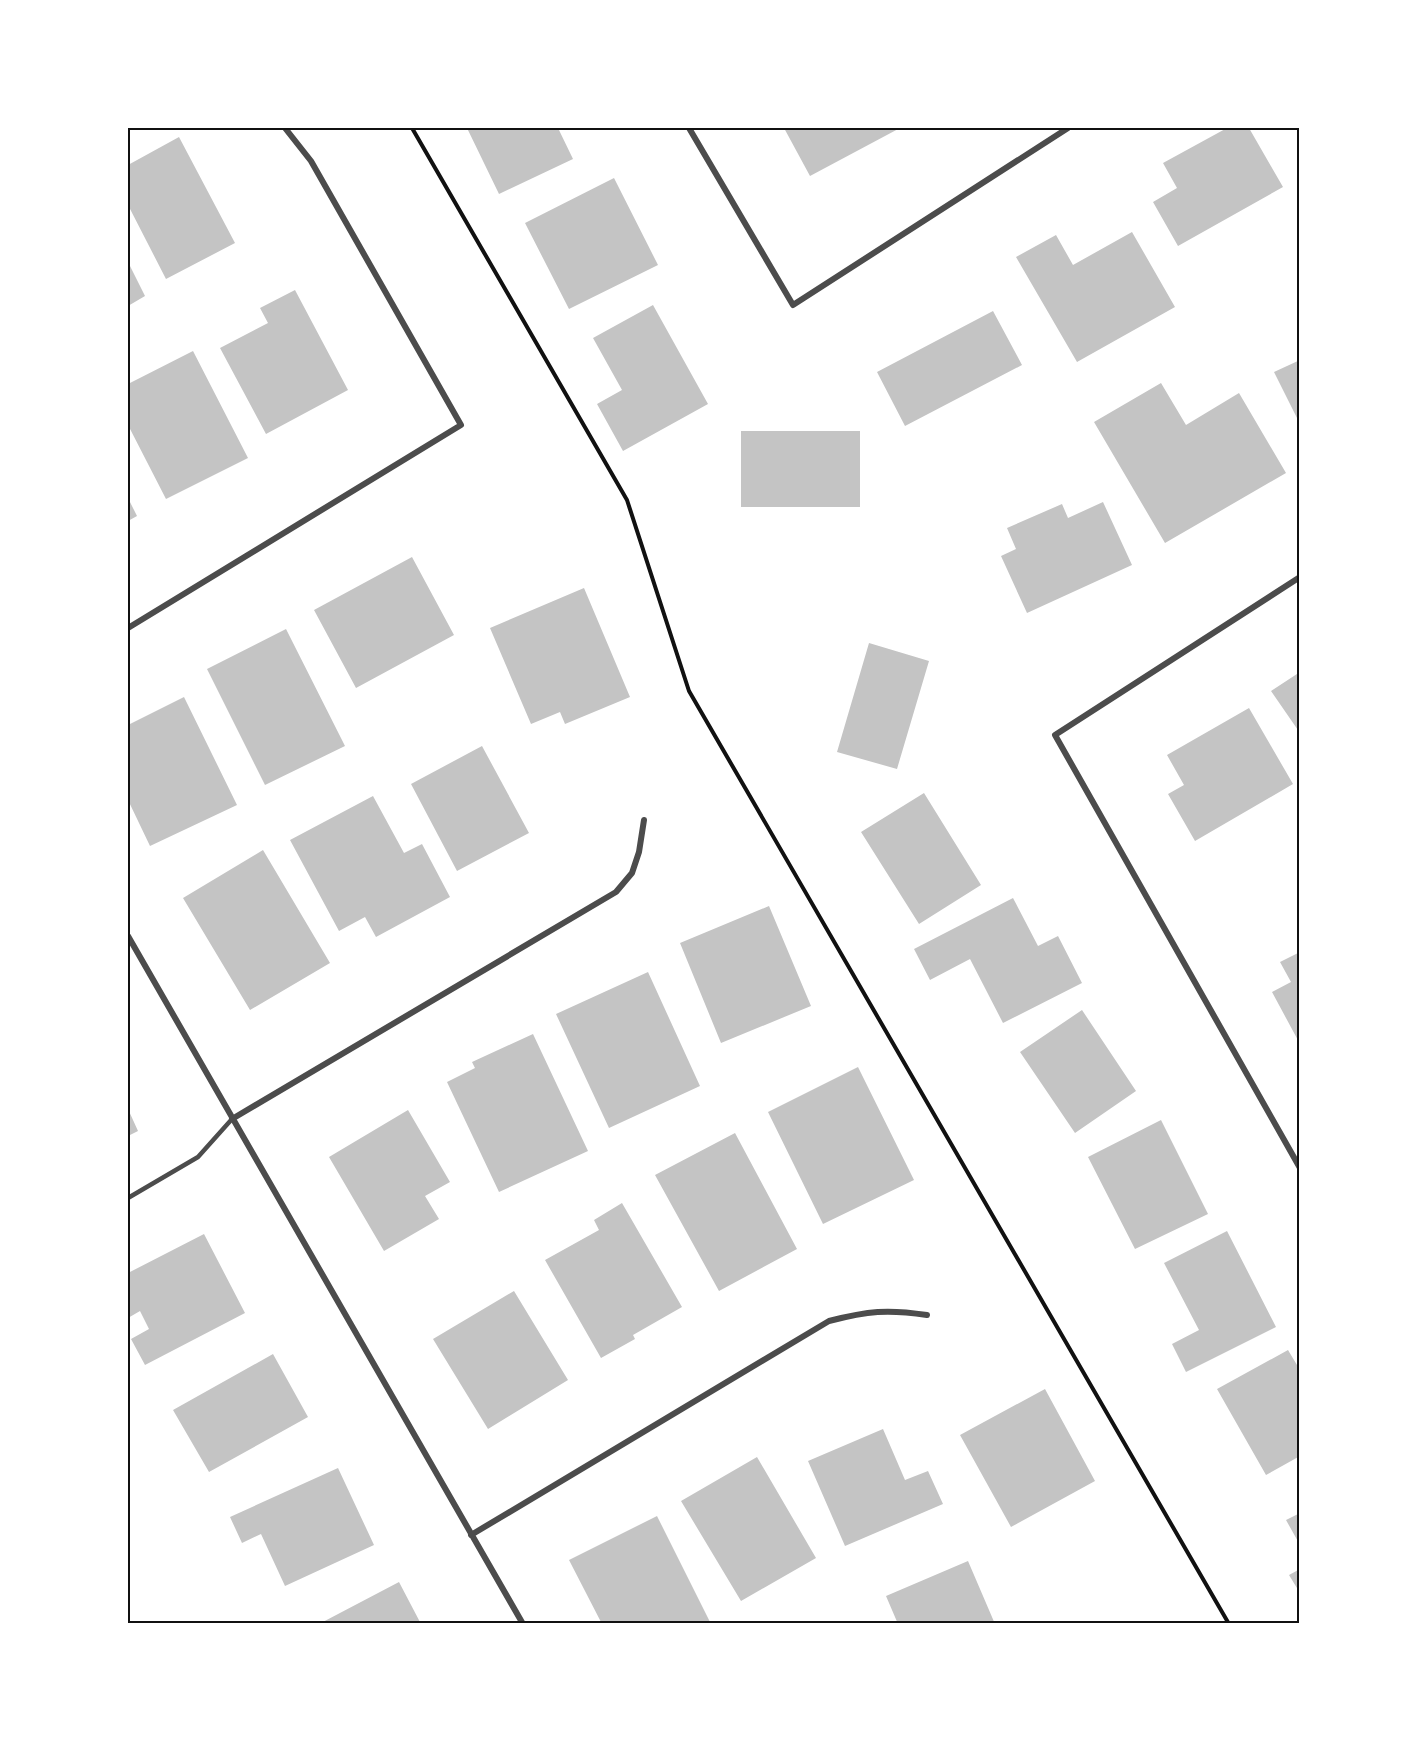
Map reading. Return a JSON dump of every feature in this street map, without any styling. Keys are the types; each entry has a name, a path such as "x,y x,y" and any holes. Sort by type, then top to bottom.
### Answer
{"street":[{"path":"128,628 461,425 310,161 285,128"},
{"path":"689,128 793,305 1068,128"},
{"path":"1299,578 1055,735 1299,1166"},
{"path":"232,1119 616,892 632,873 639,852 644,820"},
{"path":"128,936 523,1623"},
{"path":"471,1535 829,1321 863,1312 895,1311 927,1316"}],"lane":[{"path":"128,1198 198,1157 232,1119"}],"path":[{"path":"412,128 627,500 689,691 1229,1623"}],"building":[{"path":"467,128 558,128 573,159 499,194"},
{"path":"784,128 900,128 810,176"},
{"path":"1227,128 1249,128 1283,187 1178,246 1153,202 1177,188 1163,163"},
{"path":"179,137 235,243 166,279 128,205 128,165"},
{"path":"614,178 658,265 569,309 525,223"},
{"path":"1132,232 1175,307 1077,362 1016,257 1056,235 1073,265"},
{"path":"128,262 145,296 128,306"},
{"path":"295,290 348,390 266,434 220,348 268,323 260,308"},
{"path":"653,305 708,404 623,451 597,404 622,390 593,338"},
{"path":"993,311 1022,365 905,426 877,372"},
{"path":"193,351 248,458 166,499 128,425 128,384"},
{"path":"1300,360 1300,424 1274,372"},
{"path":"1161,383 1186,425 1239,393 1286,473 1165,543 1094,422"},
{"path":"741,431 860,431 860,507 741,507"},
{"path":"128,498 137,516 128,521"},
{"path":"1103,502 1132,565 1027,613 1001,556 1016,549 1007,528 1062,504 1068,518"},
{"path":"412,557 454,635 356,688 314,610"},
{"path":"584,588 630,697 565,724 560,712 531,724 490,628"},
{"path":"286,629 345,746 265,785 207,669"},
{"path":"869,643 929,661 897,769 837,752"},
{"path":"1300,672 1300,733 1271,691"},
{"path":"184,697 237,805 150,846 128,800 128,725"},
{"path":"1249,708 1293,784 1195,841 1168,794 1184,785 1167,755"},
{"path":"482,746 529,833 457,871 411,784"},
{"path":"924,793 981,885 919,924 861,832"},
{"path":"373,796 404,853 422,844 450,897 376,937 365,917 339,931 290,840"},
{"path":"263,850 330,963 250,1010 183,898"},
{"path":"1013,898 1038,946 1058,936 1082,983 1003,1023 970,959 930,980 914,949"},
{"path":"769,906 811,1006 721,1043 680,943"},
{"path":"1300,952 1300,1044 1272,992 1291,982 1280,962"},
{"path":"648,972 700,1086 609,1128 556,1014"},
{"path":"1082,1010 1136,1091 1075,1133 1020,1052"},
{"path":"533,1034 588,1151 499,1192 447,1082 475,1068 472,1062"},
{"path":"858,1067 914,1180 823,1224 768,1112"},
{"path":"128,1109 138,1131 128,1136"},
{"path":"408,1110 450,1182 425,1196 439,1219 384,1251 329,1157"},
{"path":"1161,1120 1208,1214 1135,1249 1088,1157"},
{"path":"735,1133 797,1249 719,1291 655,1175"},
{"path":"622,1203 682,1307 633,1335 635,1339 601,1358 545,1260 599,1230 594,1220"},
{"path":"1227,1231 1276,1327 1186,1372 1172,1344 1199,1330 1164,1263"},
{"path":"204,1234 245,1313 145,1365 131,1339 149,1329 140,1311 128,1318 128,1273"},
{"path":"514,1291 568,1380 488,1429 433,1339"},
{"path":"1288,1350 1300,1370 1300,1456 1266,1475 1217,1389"},
{"path":"273,1354 308,1417 209,1472 173,1410"},
{"path":"1045,1389 1095,1481 1011,1527 960,1435"},
{"path":"883,1429 905,1480 928,1471 943,1504 845,1546 808,1461"},
{"path":"757,1457 816,1558 741,1601 681,1501"},
{"path":"338,1468 374,1545 285,1586 261,1534 242,1543 230,1517"},
{"path":"1300,1513 1300,1545 1286,1520"},
{"path":"657,1516 711,1624 602,1624 569,1560"},
{"path":"968,1561 995,1624 898,1624 886,1596"},
{"path":"1300,1569 1300,1593 1289,1575"},
{"path":"399,1582 421,1624 319,1624"}]}
